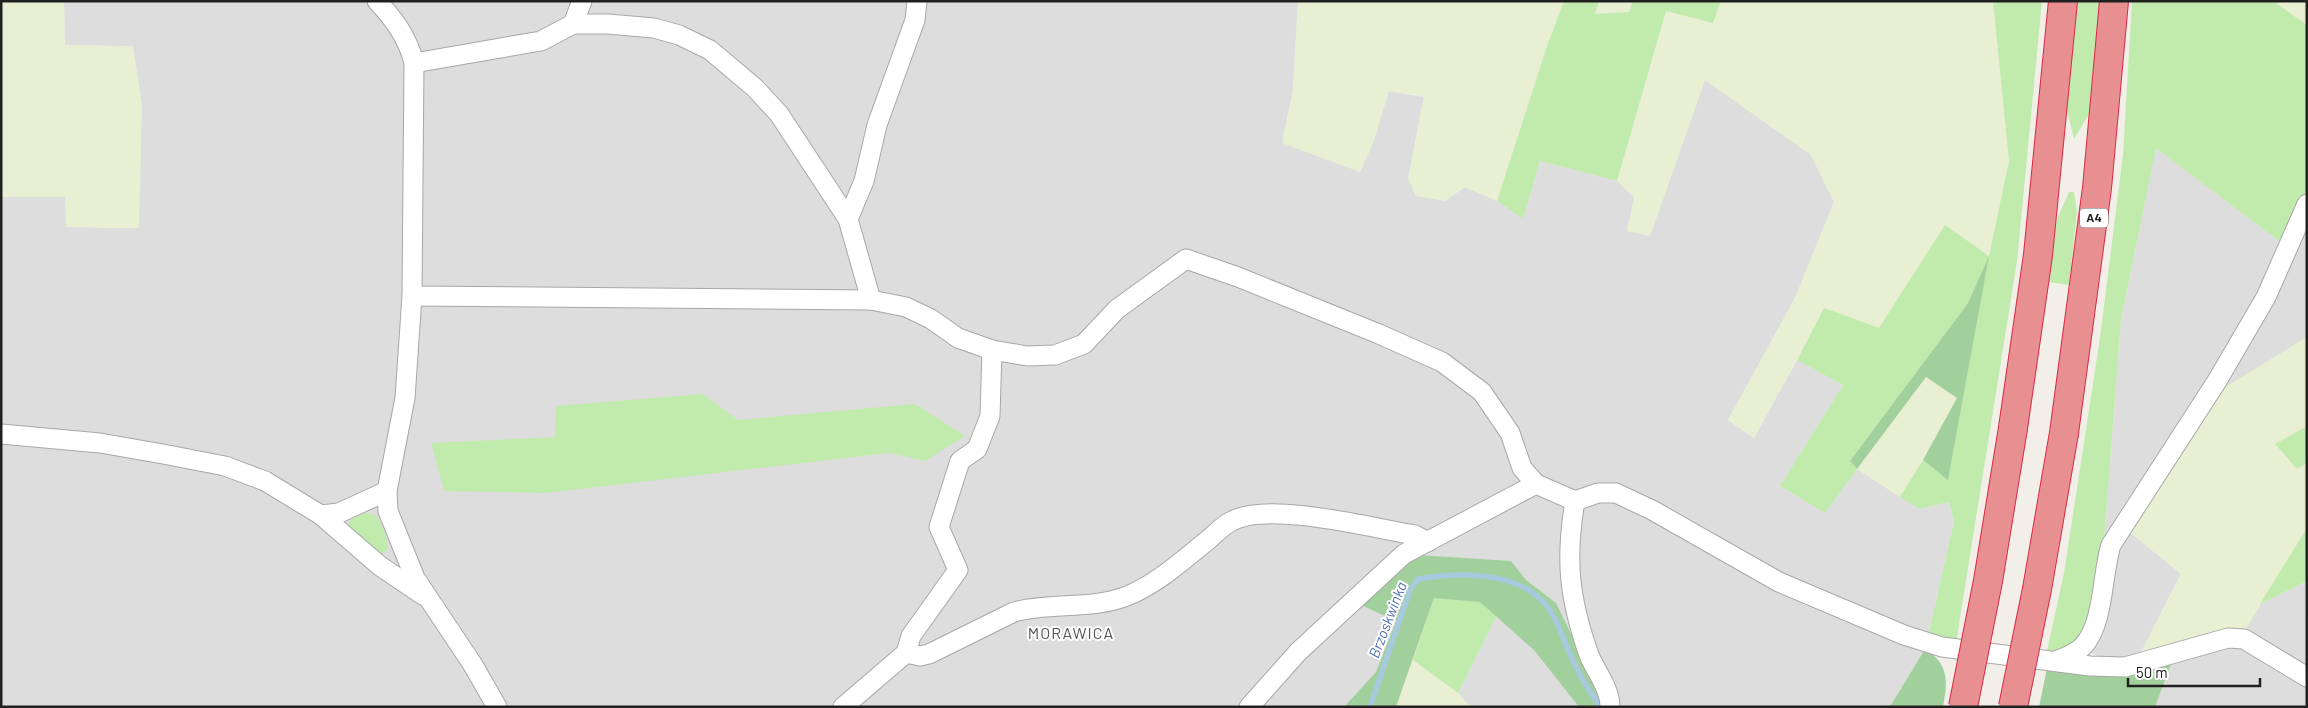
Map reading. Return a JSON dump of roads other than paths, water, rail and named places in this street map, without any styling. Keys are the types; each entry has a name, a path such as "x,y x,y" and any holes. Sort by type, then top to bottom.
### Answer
{"highway":[{"path":"1963,707 1988,581 2013,428 2038,255 2063,1"},
{"name":"A4","path":"2013,707 2037,589 2064,433 2097,188 2114,1"}],"street":[{"path":"377,1 395,22 411,50 414,63 412,296 405,398 387,490 388,511 408,566 497,707"},
{"path":"573,24 582,1"},
{"path":"848,219 864,181 877,125 915,20 917,1"},
{"path":"414,63 541,41 573,24 608,24 654,28 679,35 710,50 755,88 779,114 848,219 871,300"},
{"path":"2055,662 2076,653 2085,645 2093,630 2103,593 2105,564 2111,544 2212,389 2266,297 2307,204"},
{"path":"412,296 871,300 906,307 931,319 958,338 992,350 1027,356 1055,355 1084,344 1117,309 1186,259 1238,277 1379,334 1442,362 1482,392 1510,433 1522,468 1536,484 1575,501 1598,493 1616,493 1652,510 1778,582 1919,640 1942,647 2055,662 2125,667 2228,638 2244,638 2307,677"},
{"path":"843,707 906,653 910,636 958,570 939,527 960,461 977,449 990,416 992,350"},
{"path":"1,434 100,443 225,466 265,481 321,515 380,566 430,600"},
{"path":"1249,707 1298,652 1404,554 1536,484"},
{"path":"321,515 340,513 387,490"},
{"path":"1575,501 1569,537 1570,585 1578,624 1595,671 1610,695 1610,707"},
{"path":"906,653 920,656 930,654 1014,612 1028,608 1106,602 1127,596 1173,568 1232,520 1254,515 1290,514 1415,535 1428,542"}],"waterway":[{"name":"Brzoskwinka","path":"1370,707 1410,590 1418,579 1453,575 1472,575 1509,581 1525,588 1540,598 1554,616 1578,671 1598,703"}],"district":[{"name":"MORAWICA","path":"1071,633"}]}
